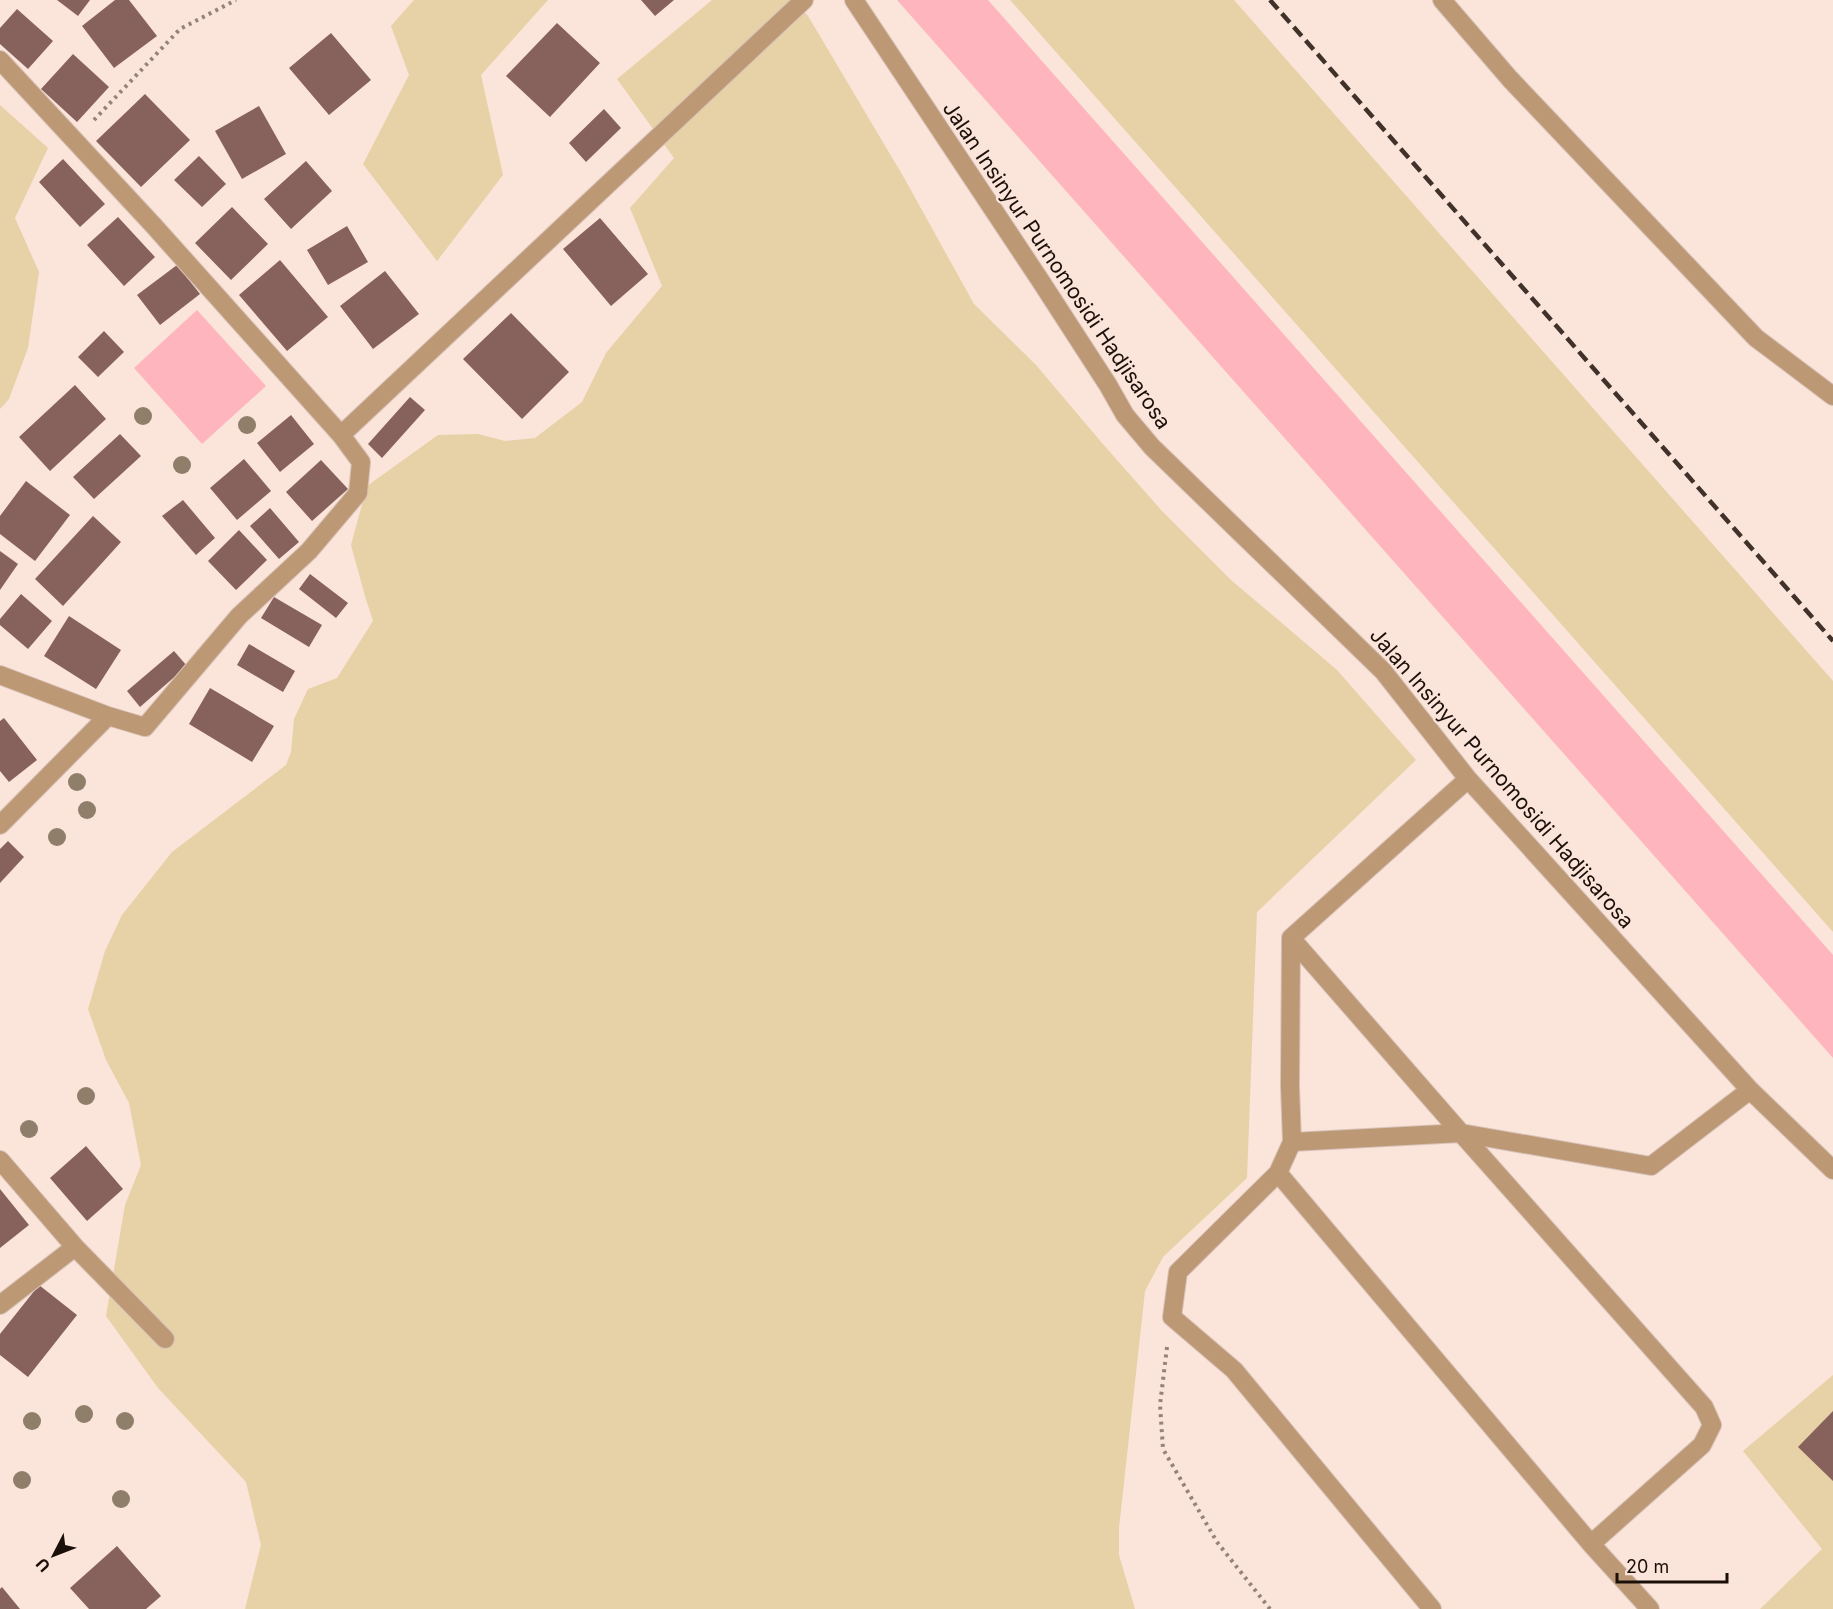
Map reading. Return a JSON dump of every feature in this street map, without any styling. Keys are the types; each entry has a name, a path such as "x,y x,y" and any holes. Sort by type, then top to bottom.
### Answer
{"street":[{"path":"340,435 804,0"},
{"name":"Jalan Insinyur Purnomosidi Hadjisarosa","path":"854,0 1040,280 1125,415 1152,447 1383,671 1468,779 1750,1090 1833,1170"},
{"path":"1442,0 1510,79 1756,338 1833,396"},
{"path":"0,60 154,226 340,435 361,462 358,492 309,551 239,616 145,727 108,716 0,675"},
{"path":"0,825 108,716"},
{"path":"1432,1609 1234,1370 1172,1317 1178,1272 1278,1173 1292,1142 1291,938 1468,779"},
{"path":"1291,938 1461,1134 1704,1407 1712,1425 1702,1445 1592,1544"},
{"path":"1292,1142 1461,1134 1652,1166 1750,1090"},
{"path":"0,1160 75,1247 165,1339"},
{"path":"1278,1173 1592,1544 1650,1609"},
{"path":"0,1305 75,1247"}],"path":[{"path":"75,141 180,29 236,0"},
{"path":"1172,1317 1164,1359 1160,1405 1163,1449 1217,1542 1270,1609"}],"shaded area":[{"path":"414,0 548,0 481,75 503,175 437,261 363,164 409,75 391,26"},
{"path":"712,0 794,0 808,16 903,176 974,304 1036,365 1162,511 1231,580 1337,670 1416,760 1257,912 1247,1178 1163,1257 1145,1291 1119,1528 1119,1555 1135,1609 245,1609 261,1545 246,1482 158,1388 106,1316 125,1205 141,1165 129,1103 106,1060 88,1009 105,951 122,915 172,852 286,765 291,752 294,719 308,689 337,678 373,621 351,545 367,486 438,435 478,434 505,441 535,438 582,402 606,353 662,286 630,208 674,158 617,79"},
{"path":"897,0 988,0 1833,955 1833,1058"},
{"path":"1010,0 1234,0 1833,681 1833,932"},
{"path":"0,105 48,148 15,218 39,272 28,348 9,399 0,409"},
{"path":"197,310 266,386 202,444 134,368"},
{"path":"1833,1375 1833,1609 1760,1609 1822,1549 1743,1451"}],"building":[{"path":"57,0 90,0 78,16"},
{"path":"115,0 129,0 157,36 114,68 82,26"},
{"path":"641,0 674,0 655,16"},
{"path":"17,9 53,41 28,69 0,44 0,28"},
{"path":"557,23 600,63 550,117 506,76"},
{"path":"331,33 371,80 329,115 289,68"},
{"path":"73,54 109,87 77,122 41,89"},
{"path":"145,94 190,140 141,187 96,141"},
{"path":"259,106 286,154 242,179 215,131"},
{"path":"604,109 621,128 586,162 569,143"},
{"path":"199,156 226,184 202,207 174,180"},
{"path":"63,159 105,204 80,227 39,182"},
{"path":"306,161 332,191 291,229 264,199"},
{"path":"232,207 268,244 231,280 195,243"},
{"path":"118,217 155,257 124,286 87,245"},
{"path":"600,218 648,274 611,306 563,249"},
{"path":"347,226 368,262 328,285 307,250"},
{"path":"280,260 328,317 287,351 239,295"},
{"path":"177,265 200,294 160,325 137,295"},
{"path":"385,271 419,314 373,349 340,306"},
{"path":"511,313 569,372 522,419 463,359"},
{"path":"104,331 124,352 98,377 78,357"},
{"path":"75,385 106,419 50,471 19,437"},
{"path":"410,397 425,410 382,458 368,444"},
{"path":"291,415 314,444 280,472 257,443"},
{"path":"120,434 141,456 94,499 73,477"},
{"path":"244,459 271,491 237,520 210,488"},
{"path":"321,460 348,489 312,521 286,492"},
{"path":"26,481 70,515 35,561 0,534 0,516"},
{"path":"183,500 215,538 196,555 162,516"},
{"path":"270,508 299,542 279,559 250,526"},
{"path":"93,516 121,542 63,606 35,579"},
{"path":"239,530 267,560 236,590 208,561"},
{"path":"0,551 18,564 0,590"},
{"path":"310,574 348,603 336,618 299,589"},
{"path":"21,594 52,621 28,649 0,625 0,619"},
{"path":"274,597 322,625 309,647 261,618"},
{"path":"69,616 121,650 96,689 44,656"},
{"path":"249,644 295,671 283,692 237,665"},
{"path":"174,651 187,666 140,707 127,691"},
{"path":"210,688 274,726 252,762 189,724"},
{"path":"4,718 37,760 9,782 0,771 0,721"},
{"path":"8,841 24,857 0,883 0,849"},
{"path":"86,1146 123,1189 87,1221 50,1178"},
{"path":"0,1189 29,1225 0,1248"},
{"path":"39,1285 77,1315 28,1377 0,1355 0,1334"},
{"path":"1833,1411 1833,1481 1798,1447"},
{"path":"117,1546 161,1596 146,1609 89,1609 70,1588"},
{"path":"2,1587 20,1609 0,1609 0,1589"}],"railway":[{"path":"1270,0 1833,641"}]}
